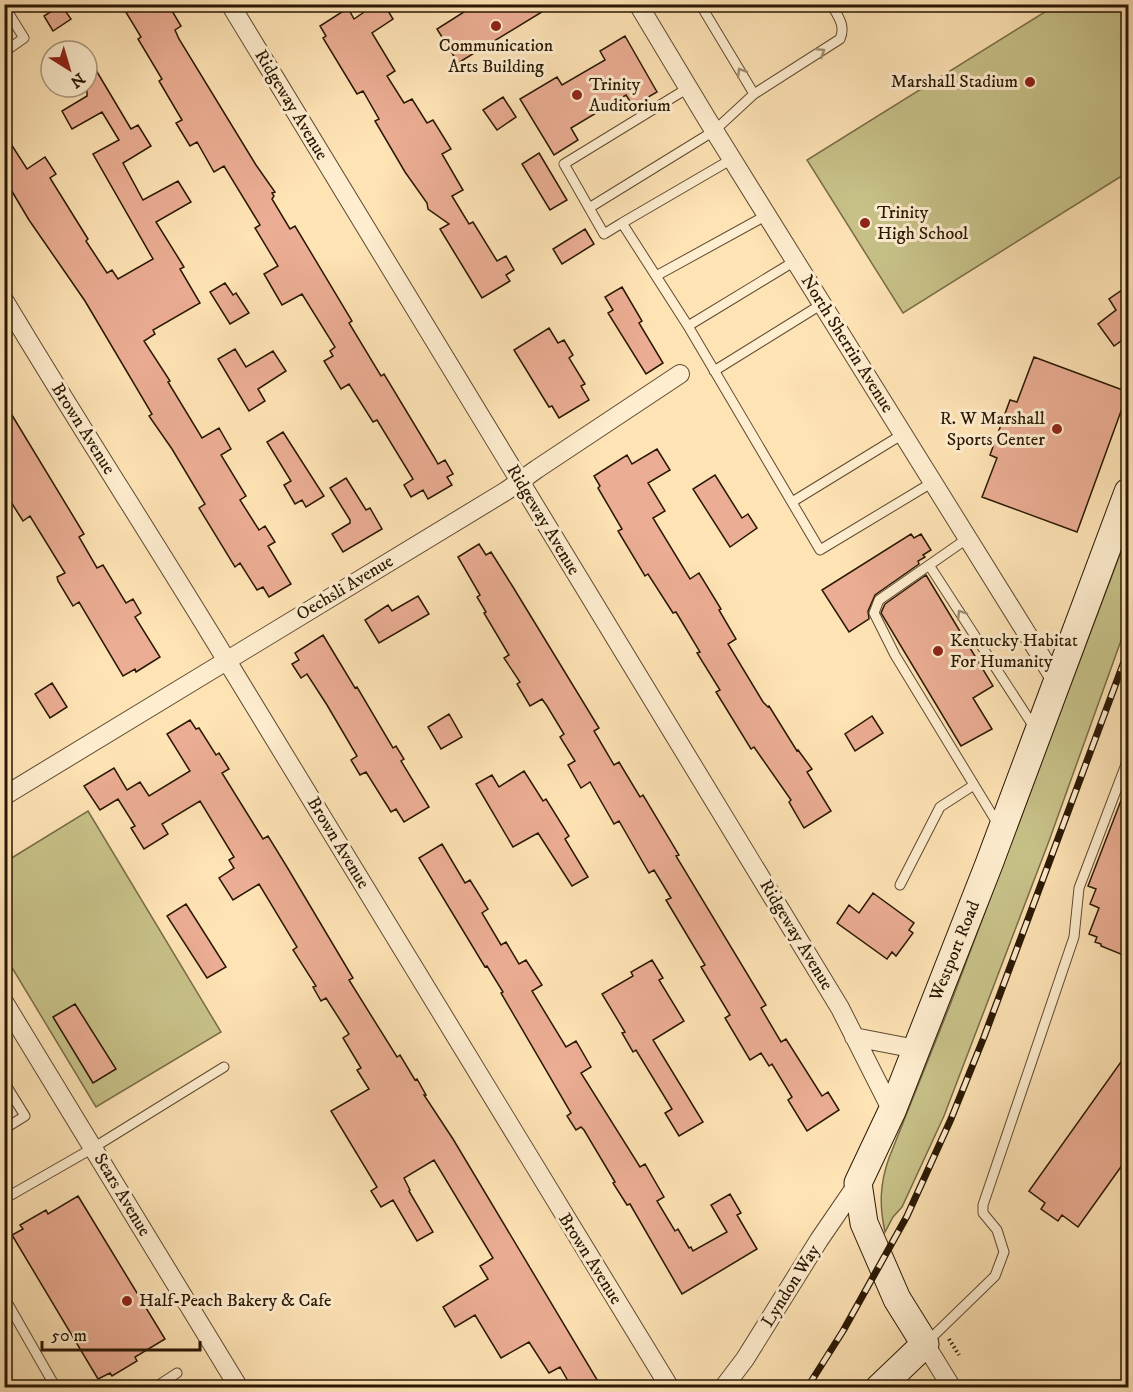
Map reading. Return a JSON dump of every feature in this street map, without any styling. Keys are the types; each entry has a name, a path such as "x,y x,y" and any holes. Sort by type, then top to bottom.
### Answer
{"main road":[{"name":"Westport Road","path":"858,1183 891,1111 1002,830 1128,492"},
{"path":"858,1183 864,1223 868,1233 897,1299 925,1344 879,1388"}],"street":[{"name":"Ridgeway Avenue","path":"230,4 840,1008 891,1111"},
{"name":"North Sherrin Avenue","path":"638,4 714,131 1057,681"},
{"name":"Brown Avenue","path":"4,300 670,1388"},
{"name":"Oechsli Avenue","path":"4,796 519,482 680,374"},
{"name":"Sears Avenue","path":"5,1005 239,1388"},
{"path":"854,1037 916,1049"},
{"name":"Lyndon Way","path":"723,1388 745,1359 819,1240 858,1183"},
{"path":"925,1344 952,1388"}],"lane":[{"path":"700,4 754,94"},
{"path":"589,208 714,131 754,94 840,39 843,32 839,18 831,4"},
{"path":"4,6 24,38 4,52"},
{"path":"688,88 564,164 604,234 732,159"},
{"path":"656,276 767,215"},
{"path":"622,223 688,326 820,550 933,482"},
{"path":"688,326 795,261"},
{"path":"714,371 822,304"},
{"path":"792,502 903,434"},
{"path":"968,538 879,600 874,613 895,656 1002,830"},
{"path":"929,565 1038,734"},
{"path":"925,1344 995,1276 1001,1260 1004,1251 997,1230 983,1213 982,1206 1074,937 1079,888 1128,759"},
{"path":"900,885 940,807 974,785"},
{"path":"4,1199 93,1148 224,1067"},
{"path":"4,1082 25,1116 4,1129"},
{"path":"4,1297 56,1388"},
{"path":"154,1388 177,1373"}],"shaded area":[{"name":"Marshall Stadium","path":"1056,5 1128,5 1128,172 903,313 807,160"},
{"path":"1128,533 1128,621 1049,841 944,1116 902,1207 893,1217 885,1232 881,1194 889,1158 950,1005"},
{"path":"88,811 221,1032 96,1107 5,956 5,862"}],"building":[{"path":"121,4 168,4 181,26 175,30 179,39 275,192 272,193 274,196 272,199 290,229 295,226 352,321 349,323 381,376 384,374 438,464 445,460 453,474 447,477 452,485 428,499 423,490 411,497 404,485 413,479 377,420 373,422 349,384 341,389 324,361 333,356 330,351 335,347 302,294 282,305 264,274 278,266 255,228 260,225 224,166 214,172 197,142 190,146 176,123 182,120 159,81 162,79 138,39 141,37"},
{"path":"376,4 384,4 393,19 372,33 395,71 387,76 404,103 412,99 427,123 433,120 451,149 442,154 463,190 452,196 469,224 473,222 497,261 506,256 514,270 506,275 510,281 482,298 440,229 449,224 428,209 427,203 405,172 375,121 379,119 363,91 357,94 323,38 326,36 320,26 348,8 354,19"},
{"name":"Communication Arts Building","path":"459,4 555,4 458,63 437,29 464,12"},
{"path":"61,5 71,19 53,31 44,16"},
{"name":"Trinity Auditorium","path":"625,36 657,92 633,106 626,95 571,128 578,140 554,155 520,99 557,77 562,85 605,60 600,51"},
{"path":"99,75 131,129 138,125 151,146 123,163 143,200 178,181 191,202 156,222 184,267 180,269 200,303 153,330 155,334 144,341 202,438 219,428 231,449 221,455 246,496 240,500 259,530 265,526 275,542 268,546 291,584 269,597 263,587 257,590 240,563 235,567 199,508 205,504 149,416 152,414 85,301 29,220 4,178 4,133 27,169 45,157 56,174 50,178 107,273 112,270 118,279 153,259 93,154 119,140 102,112 72,129 62,111 82,99 99,99"},
{"path":"503,97 516,117 497,130 483,110"},
{"path":"539,153 567,200 550,210 522,164"},
{"path":"585,229 594,244 562,264 553,249"},
{"path":"225,283 233,295 236,293 249,313 230,324 210,292"},
{"path":"1128,286 1128,336 1114,346 1098,324 1116,310 1109,299"},
{"path":"622,287 642,321 639,323 663,363 646,374 608,313 613,310 605,297"},
{"path":"549,328 558,343 564,340 573,355 569,358 585,384 581,386 589,400 559,418 552,406 549,407 514,350"},
{"path":"235,349 246,367 273,351 286,371 258,389 265,401 249,411 218,359"},
{"name":"R. W Marshall Sports Center","path":"1034,357 1128,392 1077,532 982,497 997,458 990,455 1010,400 1017,402"},
{"path":"4,402 84,534 79,537 97,568 103,565 126,603 133,599 141,613 135,617 160,657 136,672 135,669 123,676 79,602 73,606 58,581 57,577 65,573 30,516 23,521 4,491"},
{"path":"283,432 324,496 306,507 302,500 295,504 284,485 291,481 267,442"},
{"path":"657,449 670,470 648,483 665,511 653,518 690,579 699,573 721,609 719,610 736,639 728,644 763,702 769,706 797,751 812,769 807,772 831,811 804,828 789,802 791,800 754,747 751,749 716,692 720,690 697,653 700,652 676,612 673,613 648,574 645,576 618,531 622,529 598,488 600,486 594,476 627,455 632,464"},
{"path":"715,475 742,518 748,514 757,528 730,547 693,489"},
{"path":"346,478 366,510 370,508 382,529 343,552 332,534 350,523 350,520 330,488"},
{"path":"911,534 914,538 921,534 931,550 923,555 925,557 918,561 919,564 875,595 868,611 869,619 849,632 822,590"},
{"path":"479,544 486,555 491,552 513,587 599,728 594,731 614,765 619,762 640,797 643,795 679,855 676,856 766,1005 761,1008 781,1042 786,1039 822,1096 828,1092 839,1110 807,1131 788,1100 792,1097 772,1064 769,1066 761,1053 750,1060 725,1018 730,1015 701,967 705,965 666,900 671,898 654,870 649,873 619,821 614,824 590,782 581,788 568,765 575,761 560,737 564,734 542,699 530,706 517,684 520,682 504,658 509,655 484,613 486,612 477,597 480,595 458,557"},
{"name":"Kentucky Habitat For Humanity","path":"926,575 993,686 973,698 992,729 961,746 881,613 885,604"},
{"path":"418,596 429,614 379,643 365,620 388,605 392,611"},
{"path":"323,635 393,748 396,746 404,759 401,761 429,807 404,822 396,809 391,812 366,772 360,775 351,760 357,756 327,705 307,674 301,678 292,664 299,660 295,653"},
{"path":"52,683 67,707 50,718 35,694"},
{"path":"449,714 462,737 441,749 428,727"},
{"path":"872,716 883,733 855,751 845,734"},
{"path":"190,720 196,729 199,728 216,755 219,753 229,769 222,773 263,839 268,836 353,978 349,980 397,1057 400,1055 415,1080 417,1079 426,1095 424,1095 453,1139 602,1388 572,1388 560,1367 549,1373 529,1342 501,1358 475,1315 455,1327 443,1307 488,1279 480,1266 493,1258 434,1160 404,1178 433,1232 417,1241 393,1200 381,1207 371,1191 377,1187 331,1111 369,1089 357,1070 361,1068 343,1038 349,1034 326,998 321,1001 313,987 316,986 293,950 297,947 259,884 233,900 219,878 234,868 229,860 234,857 200,801 162,824 168,834 144,849 131,828 135,826 118,799 100,810 84,786 114,768 127,790 140,782 149,796 190,771 167,734"},
{"path":"524,771 543,801 546,799 569,836 565,839 588,877 572,886 538,833 513,847 476,784 492,775 499,787"},
{"path":"1127,785 1128,957 1101,946 1095,942 1097,937 1089,934 1099,908 1090,904 1096,889 1088,886"},
{"path":"442,844 465,883 470,880 488,909 482,913 501,945 506,942 519,964 526,960 542,985 532,991 566,1047 576,1041 591,1067 581,1073 640,1167 645,1164 664,1197 657,1201 675,1231 678,1229 693,1251 727,1232 711,1205 730,1194 741,1213 737,1215 757,1249 682,1294 630,1204 627,1205 613,1183 615,1182 584,1130 581,1127 576,1130 567,1116 571,1113 501,993 503,992 487,966 485,967 419,858"},
{"path":"873,893 914,923 909,930 913,933 896,956 892,952 887,959 837,923 849,905 859,913"},
{"path":"186,904 226,967 207,978 167,916"},
{"path":"652,960 663,978 659,980 684,1021 653,1040 703,1122 679,1136 665,1113 672,1109 636,1050 633,1052 622,1033 625,1032 602,994 633,976 631,972"},
{"path":"75,1004 116,1069 93,1083 53,1017"},
{"path":"1128,1052 1128,1157 1078,1227 1062,1215 1058,1221 1041,1209 1045,1203 1029,1191"},
{"path":"78,1196 165,1339 135,1357 137,1361 112,1376 110,1373 98,1379 12,1235 23,1229 20,1225 46,1210 48,1214"}],"railway":[{"path":"807,1388 843,1331 907,1216 951,1119 984,1037 1128,651"}],"place":[{"name":"Communication Arts Building","path":"496,26"},
{"name":"Marshall Stadium","path":"1030,82"},
{"name":"Trinity Auditorium","path":"577,95"},
{"name":"Trinity High School","path":"865,223"},
{"name":"R. W Marshall Sports Center","path":"1057,429"},
{"name":"Kentucky Habitat For Humanity","path":"938,651"},
{"name":"Half-Peach Bakery & Cafe","path":"127,1301"}]}
